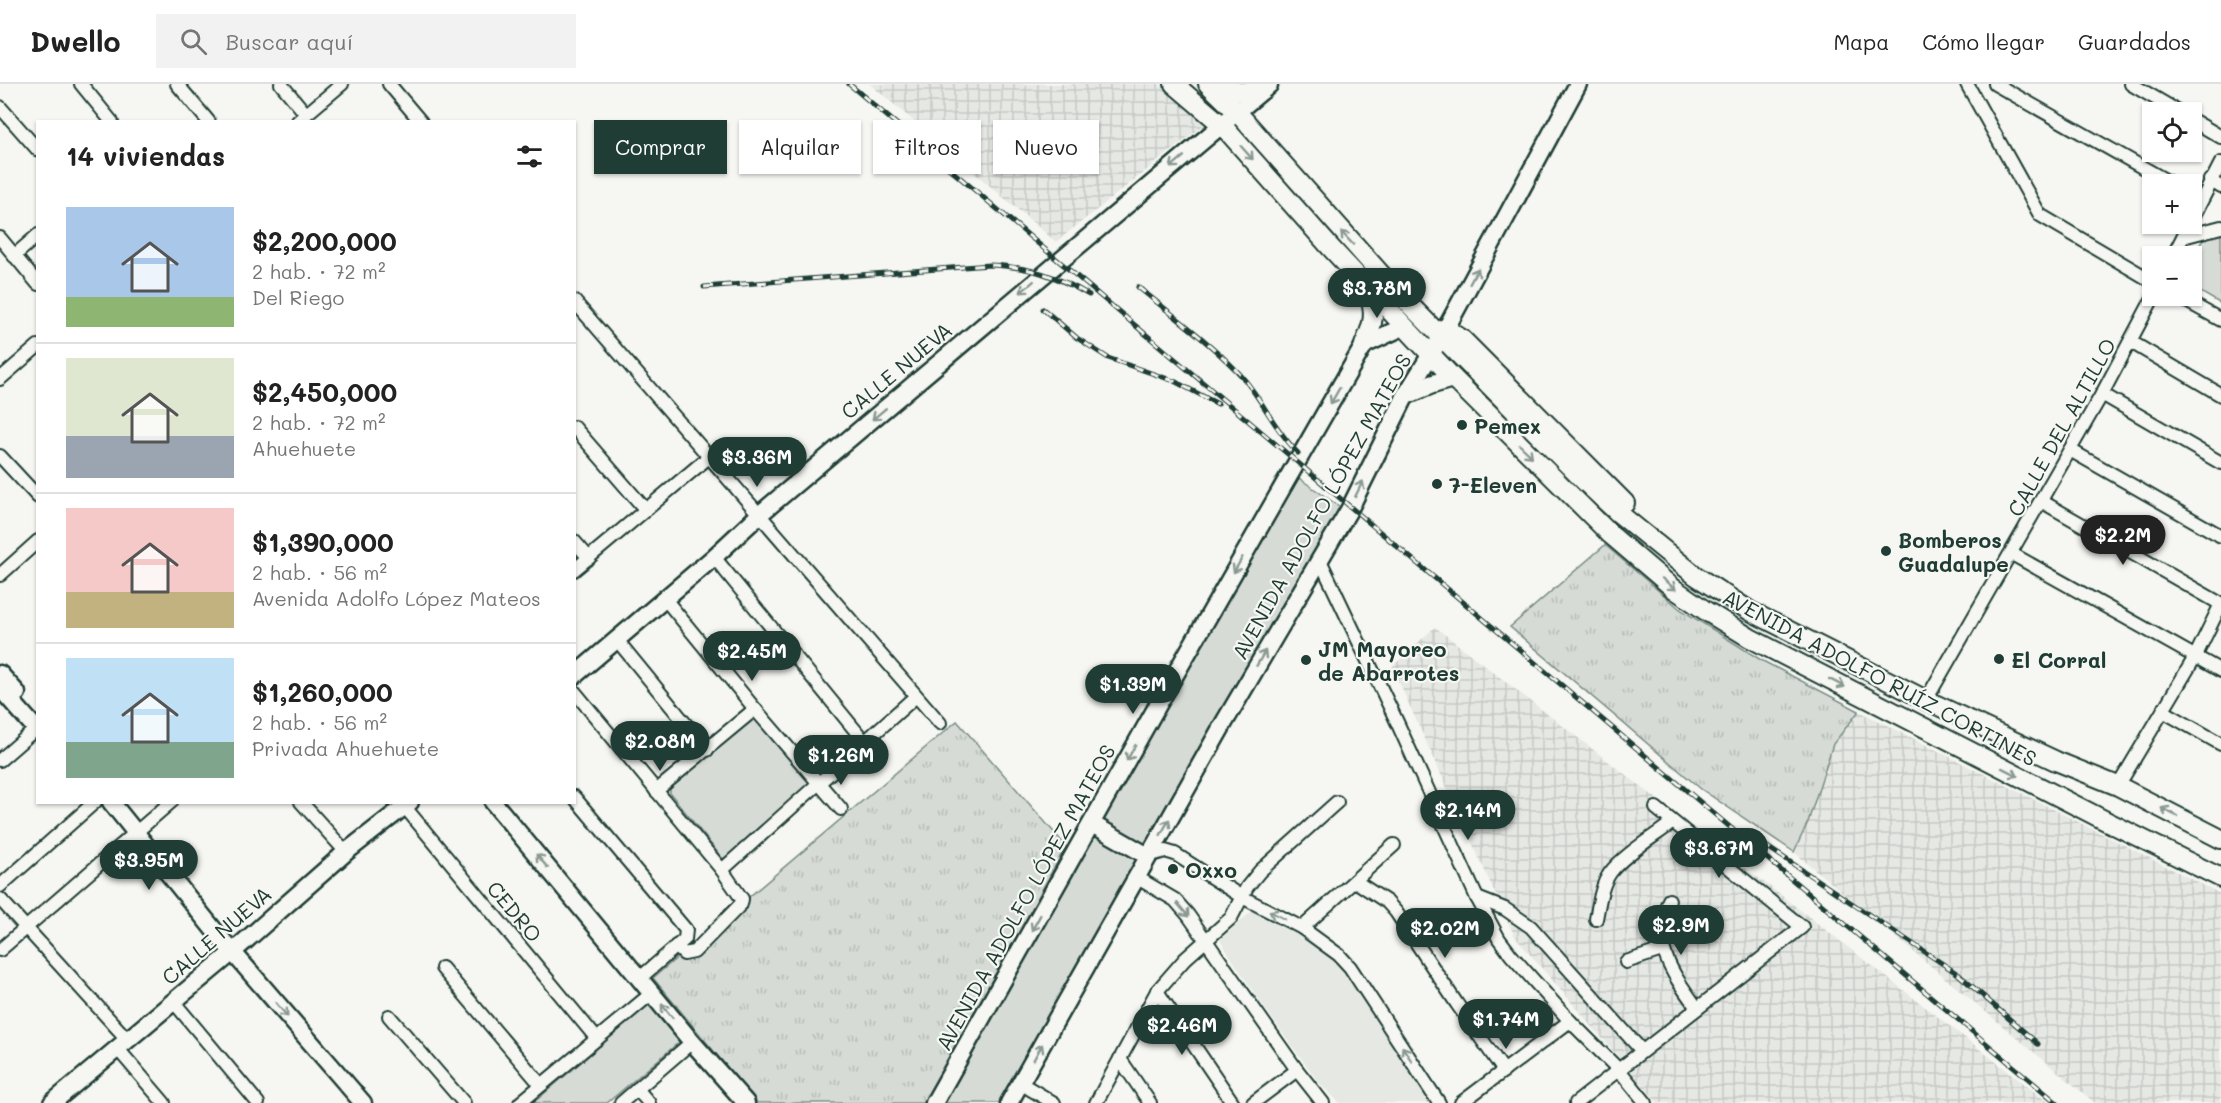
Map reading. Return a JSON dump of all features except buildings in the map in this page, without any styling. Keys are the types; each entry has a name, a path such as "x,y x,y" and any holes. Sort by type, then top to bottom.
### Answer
{"main road":[{"name":"AVENIDA ADOLFO RUÍZ CORTINES","path":"1174,84 1222,125 1453,378 1611,535 1673,588 1750,638 2221,878"},
{"name":"AVENIDA ADOLFO RUÍZ CORTINES","path":"1209,84 1237,112 1340,230 1443,327 1616,511 1696,576 1750,611 1923,698 2056,761 2118,786 2221,839"},
{"path":"1209,84 1229,91 1266,87"},
{"path":"1364,345 1373,325 1374,316 1366,285"},
{"path":"1405,326 1443,327"},
{"name":"AVENIDA ADOLFO RUÍZ CORTINES","path":"1443,327 1462,339 1622,501 1664,538 1756,601 1900,675 1923,698"},
{"path":"1406,396 1453,378"}],"street":[{"path":"81,84 110,120"},
{"path":"177,84 207,120"},
{"path":"281,84 302,118 342,84"},
{"path":"388,84 419,120"},
{"name":"AVENIDA ADOLFO LÓPEZ MATEOS","path":"1009,1103 1148,856 1319,558 1349,510 1406,396 1431,355 1443,327 1578,84"},
{"path":"1968,84 2040,215 2142,275"},
{"path":"1995,84 2154,174"},
{"path":"2131,84 2162,102"},
{"name":"CALLE NUEVA","path":"578,667 617,640 714,557 760,514 1058,260 1266,87"},
{"path":"0,107 36,148"},
{"path":"2202,126 2221,137"},
{"path":"2202,194 2216,184 2221,163"},
{"path":"2183,237 2221,227"},
{"path":"2178,246 2184,234"},
{"path":"14,256 36,237"},
{"path":"0,238 36,282"},
{"path":"576,303 940,723"},
{"name":"CALLE DEL ALTILLO","path":"1923,698 2012,554 2149,306"},
{"path":"2195,306 2221,320"},
{"name":"AVENIDA ADOLFO LÓPEZ MATEOS","path":"934,1103 1364,345 1405,326"},
{"path":"2131,342 2221,395"},
{"path":"0,379 36,348"},
{"path":"2102,394 2221,463"},
{"path":"576,429 645,509"},
{"path":"2070,450 2221,536"},
{"path":"0,456 36,495"},
{"path":"576,568 710,456"},
{"path":"2041,501 2221,604 2195,657 2118,786"},
{"path":"0,575 36,543"},
{"path":"576,543 589,558"},
{"path":"2012,554 2221,671"},
{"path":"714,557 864,741"},
{"path":"1319,558 1477,898 1511,955 1570,1021 1619,1070 1646,1103"},
{"path":"665,599 755,709 841,808"},
{"path":"617,640 707,750"},
{"path":"0,674 36,725"},
{"path":"0,688 36,725"},
{"path":"576,693 723,870 742,899 741,904 694,952 684,954 676,946"},
{"path":"723,870 916,696"},
{"path":"656,791 755,709"},
{"path":"2163,711 2221,744"},
{"path":"0,760 36,727"},
{"path":"576,799 686,930 687,934 676,946 640,978"},
{"path":"1096,1103 1157,991 1179,966 1231,918 1247,887 1260,872 1337,802"},
{"path":"0,886 95,804"},
{"path":"99,804 132,835"},
{"path":"112,804 132,835 230,954 244,965 363,1103"},
{"path":"0,951 169,804"},
{"path":"303,804 346,852"},
{"name":"CALLE NUEVA","path":"64,1099 122,1044 230,954 346,852 407,804"},
{"name":"CEDRO","path":"407,804 597,1040"},
{"path":"495,804 692,1042 746,1103"},
{"path":"1576,1103 1802,927 1656,808"},
{"path":"1596,919 1610,873 1673,822"},
{"path":"1092,824 1148,856 1165,850 1175,854 1242,897 1302,928 1327,945 1350,967 1439,1103"},
{"path":"1302,928 1394,845"},
{"path":"1137,877 1175,900 1323,1103"},
{"path":"1355,881 1388,902 1396,912 1504,1071"},
{"path":"1477,898 1504,909 1531,927 1642,1051"},
{"path":"0,900 122,1044 164,1103"},
{"path":"1669,900 1662,921 1662,950 1677,980 1697,1008"},
{"path":"1626,962 1662,950"},
{"path":"442,969 541,1085"},
{"path":"1157,991 1233,1103"},
{"path":"520,1103 652,993"},
{"path":"173,1001 258,1103"},
{"path":"389,1016 464,1103"},
{"path":"1461,1103 1570,1021"},
{"path":"621,1103 692,1042"},
{"path":"1120,1059 1150,1103"},
{"path":"1253,1103 1297,1070"},
{"path":"1020,1083 1054,1103"},
{"path":"637,1089 649,1103"}],"shaded area":[{"path":"870,84 1159,84 1206,123 1056,242 976,174 981,174 981,120 912,120"},
{"path":"1435,627 2049,1103 1658,1103 1515,937 1392,667"},
{"path":"1859,711 2221,894 2221,1103 2095,1103 1794,852 1808,822 1833,744"},
{"path":"1253,910 1327,951 1431,1103 1340,1103 1320,1084 1260,1002 1220,940"}],"green space":[{"path":"2221,232 2221,304 2202,293 2202,246 2199,246 2205,235"},
{"path":"1296,476 1340,507 1143,849 1101,822"},
{"path":"1605,545 1680,609 1761,660 1859,711 1833,744 1808,822 1794,852 1701,789 1510,627"},
{"path":"753,717 759,718 811,781 810,788 727,859 722,858 670,793 670,789"},
{"path":"957,721 1066,846 926,1103 757,1103 653,978"},
{"path":"1093,834 1138,861 1001,1103 942,1103"},
{"path":"653,1001 684,1038 607,1103 533,1103"}],"railway":[{"path":"849,84 2057,1103"},
{"path":"704,287 990,265 1042,273 1089,295"},
{"path":"1138,287 1201,338 1237,371 1298,453"},
{"path":"1043,309 1077,338 1108,358 1174,381 1218,404"},
{"path":"1748,834 1958,974 2038,1044"}],"place":[{"name":"Pemex","path":"1462,425"},
{"name":"7-Eleven","path":"1437,484"},
{"name":"Bomberos Guadalupe","path":"1886,551"},
{"name":"El Corral","path":"1999,659"},
{"name":"JM Mayoreo de Abarrotes","path":"1306,660"},
{"name":"Oxxo","path":"1173,869"}]}
